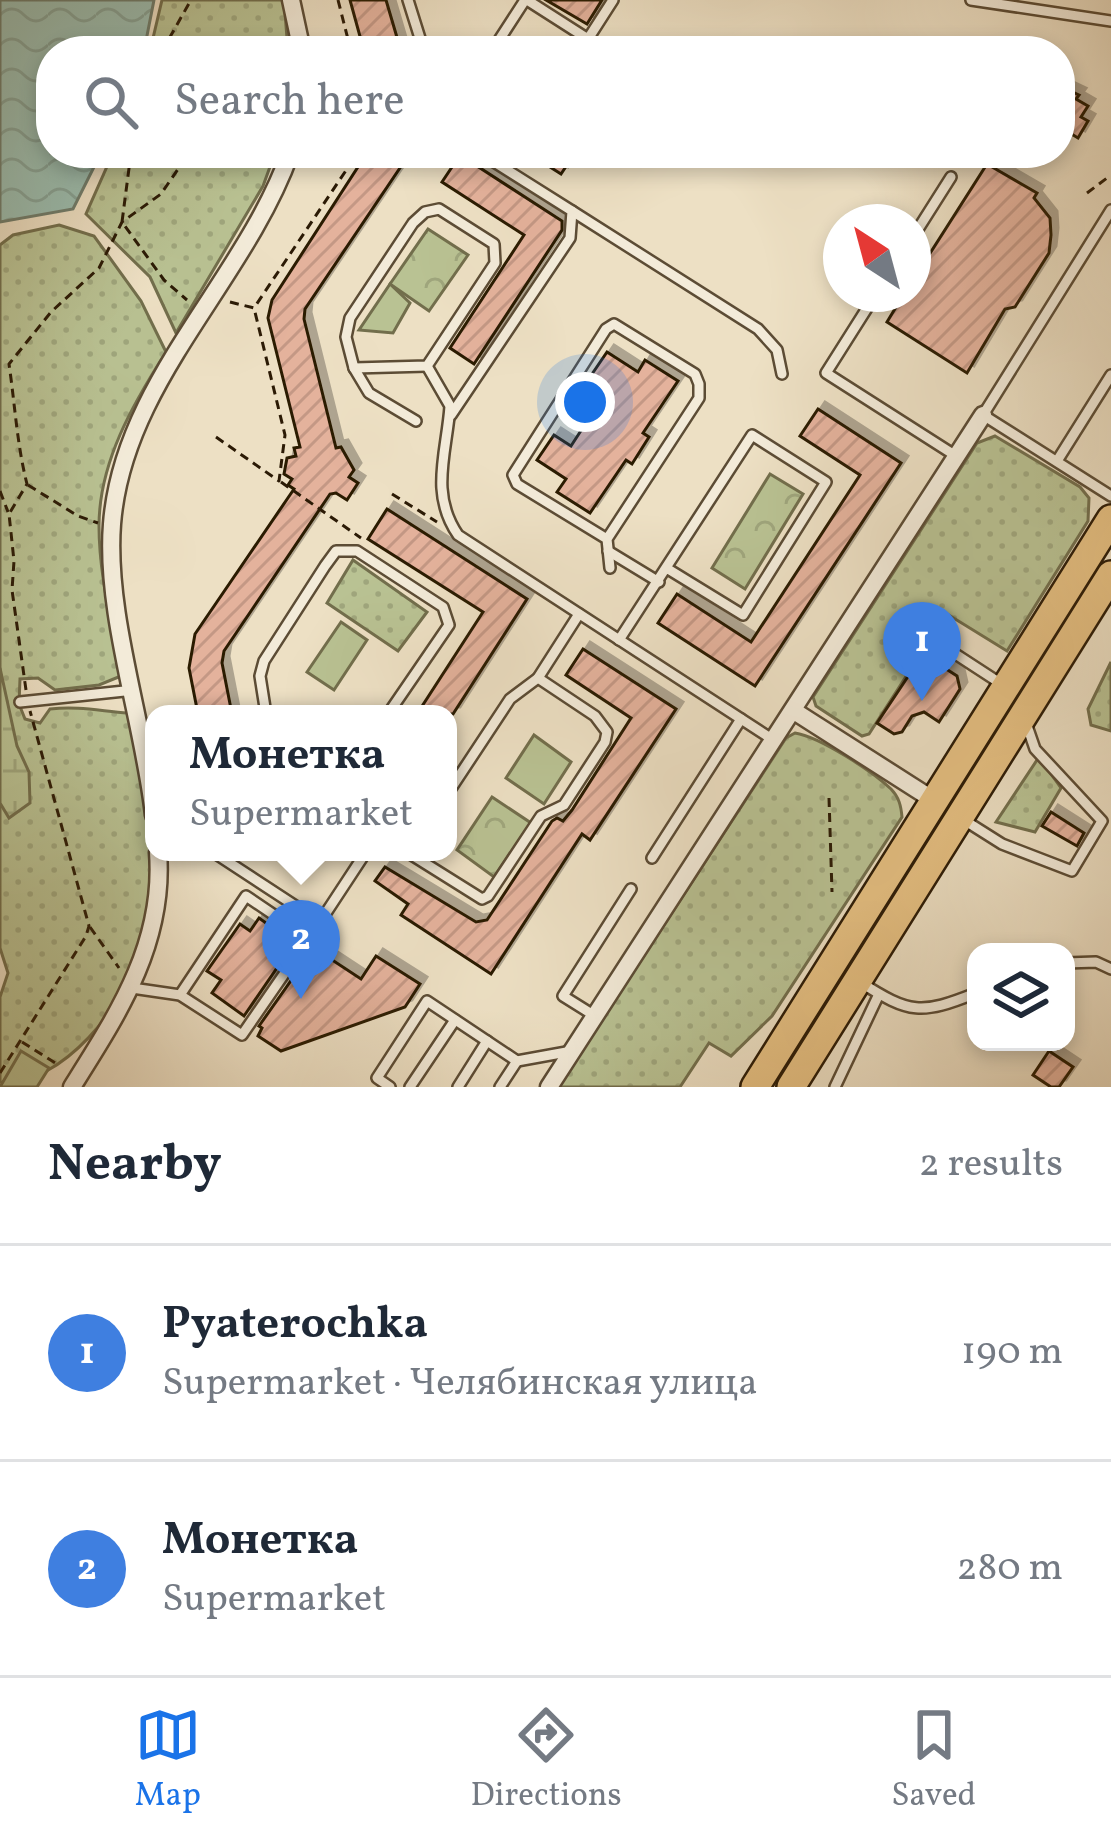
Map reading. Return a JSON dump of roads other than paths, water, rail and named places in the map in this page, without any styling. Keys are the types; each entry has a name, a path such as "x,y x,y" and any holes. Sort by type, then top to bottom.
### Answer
{"main road":[{"path":"757,1086 1111,519"},
{"path":"791,1087 867,987 960,817 1111,575"},
{"path":"935,801 960,817"},
{"path":"830,963 867,987"}],"street":[{"path":"292,0 299,36"},
{"path":"145,759 118,606 112,526 115,499 134,436 283,168"},
{"path":"549,1087 982,415"},
{"path":"794,711 935,801"},
{"path":"72,1087 132,988 150,940 157,861"}],"lane":[{"path":"408,0 419,36"},
{"path":"502,36 526,0 583,36"},
{"path":"590,36 613,0"},
{"path":"971,0 1111,21"},
{"path":"503,168 758,329 777,350 782,374"},
{"path":"931,209 951,177"},
{"path":"416,421 369,394 354,368 346,337 350,318 413,223 425,212 439,209 494,244 498,256 427,367"},
{"path":"1111,210 982,415 1111,496"},
{"path":"449,417 570,238 572,212"},
{"path":"865,312 826,373 956,456"},
{"path":"610,568 608,545 699,398 694,374 614,324 606,329 513,475 517,484 608,545 659,582"},
{"path":"427,367 448,398 441,493 446,518 458,535 775,741"},
{"path":"354,368 427,367"},
{"path":"1057,461 1111,375"},
{"path":"619,640 752,435 826,482 743,615 668,569"},
{"path":"265,705 260,676 264,661 336,551 348,549 443,607 449,625 394,705"},
{"path":"457,779 510,699 538,678 579,614"},
{"path":"937,642 1008,688"},
{"path":"422,861 482,899 488,896 541,815 564,805 605,742 607,732 596,716 538,678"},
{"path":"24,702 134,690"},
{"path":"960,817 1003,844 1072,871 1102,821 1035,749 1023,716"},
{"path":"652,858 741,719"},
{"path":"228,861 320,922"},
{"path":"132,988 180,995 242,1035 360,861"},
{"path":"595,1016 563,996 631,889"},
{"path":"180,995 245,896 308,938"},
{"path":"1075,963 1096,962 1111,969"},
{"path":"835,1087 867,987 907,1010 929,1010 967,996"},
{"path":"390,1087 377,1078 427,1001 517,1061 572,1051"},
{"path":"410,1087 455,1020"},
{"path":"458,1087 487,1041"},
{"path":"500,1087 517,1061"}],"water":[{"path":"0,0 154,0 147,36 36,36 36,168 94,168 73,209 0,222"}],"place":[{"name":"Pyaterochka","path":"922,701"},
{"name":"Монетка","path":"301,999"}]}
